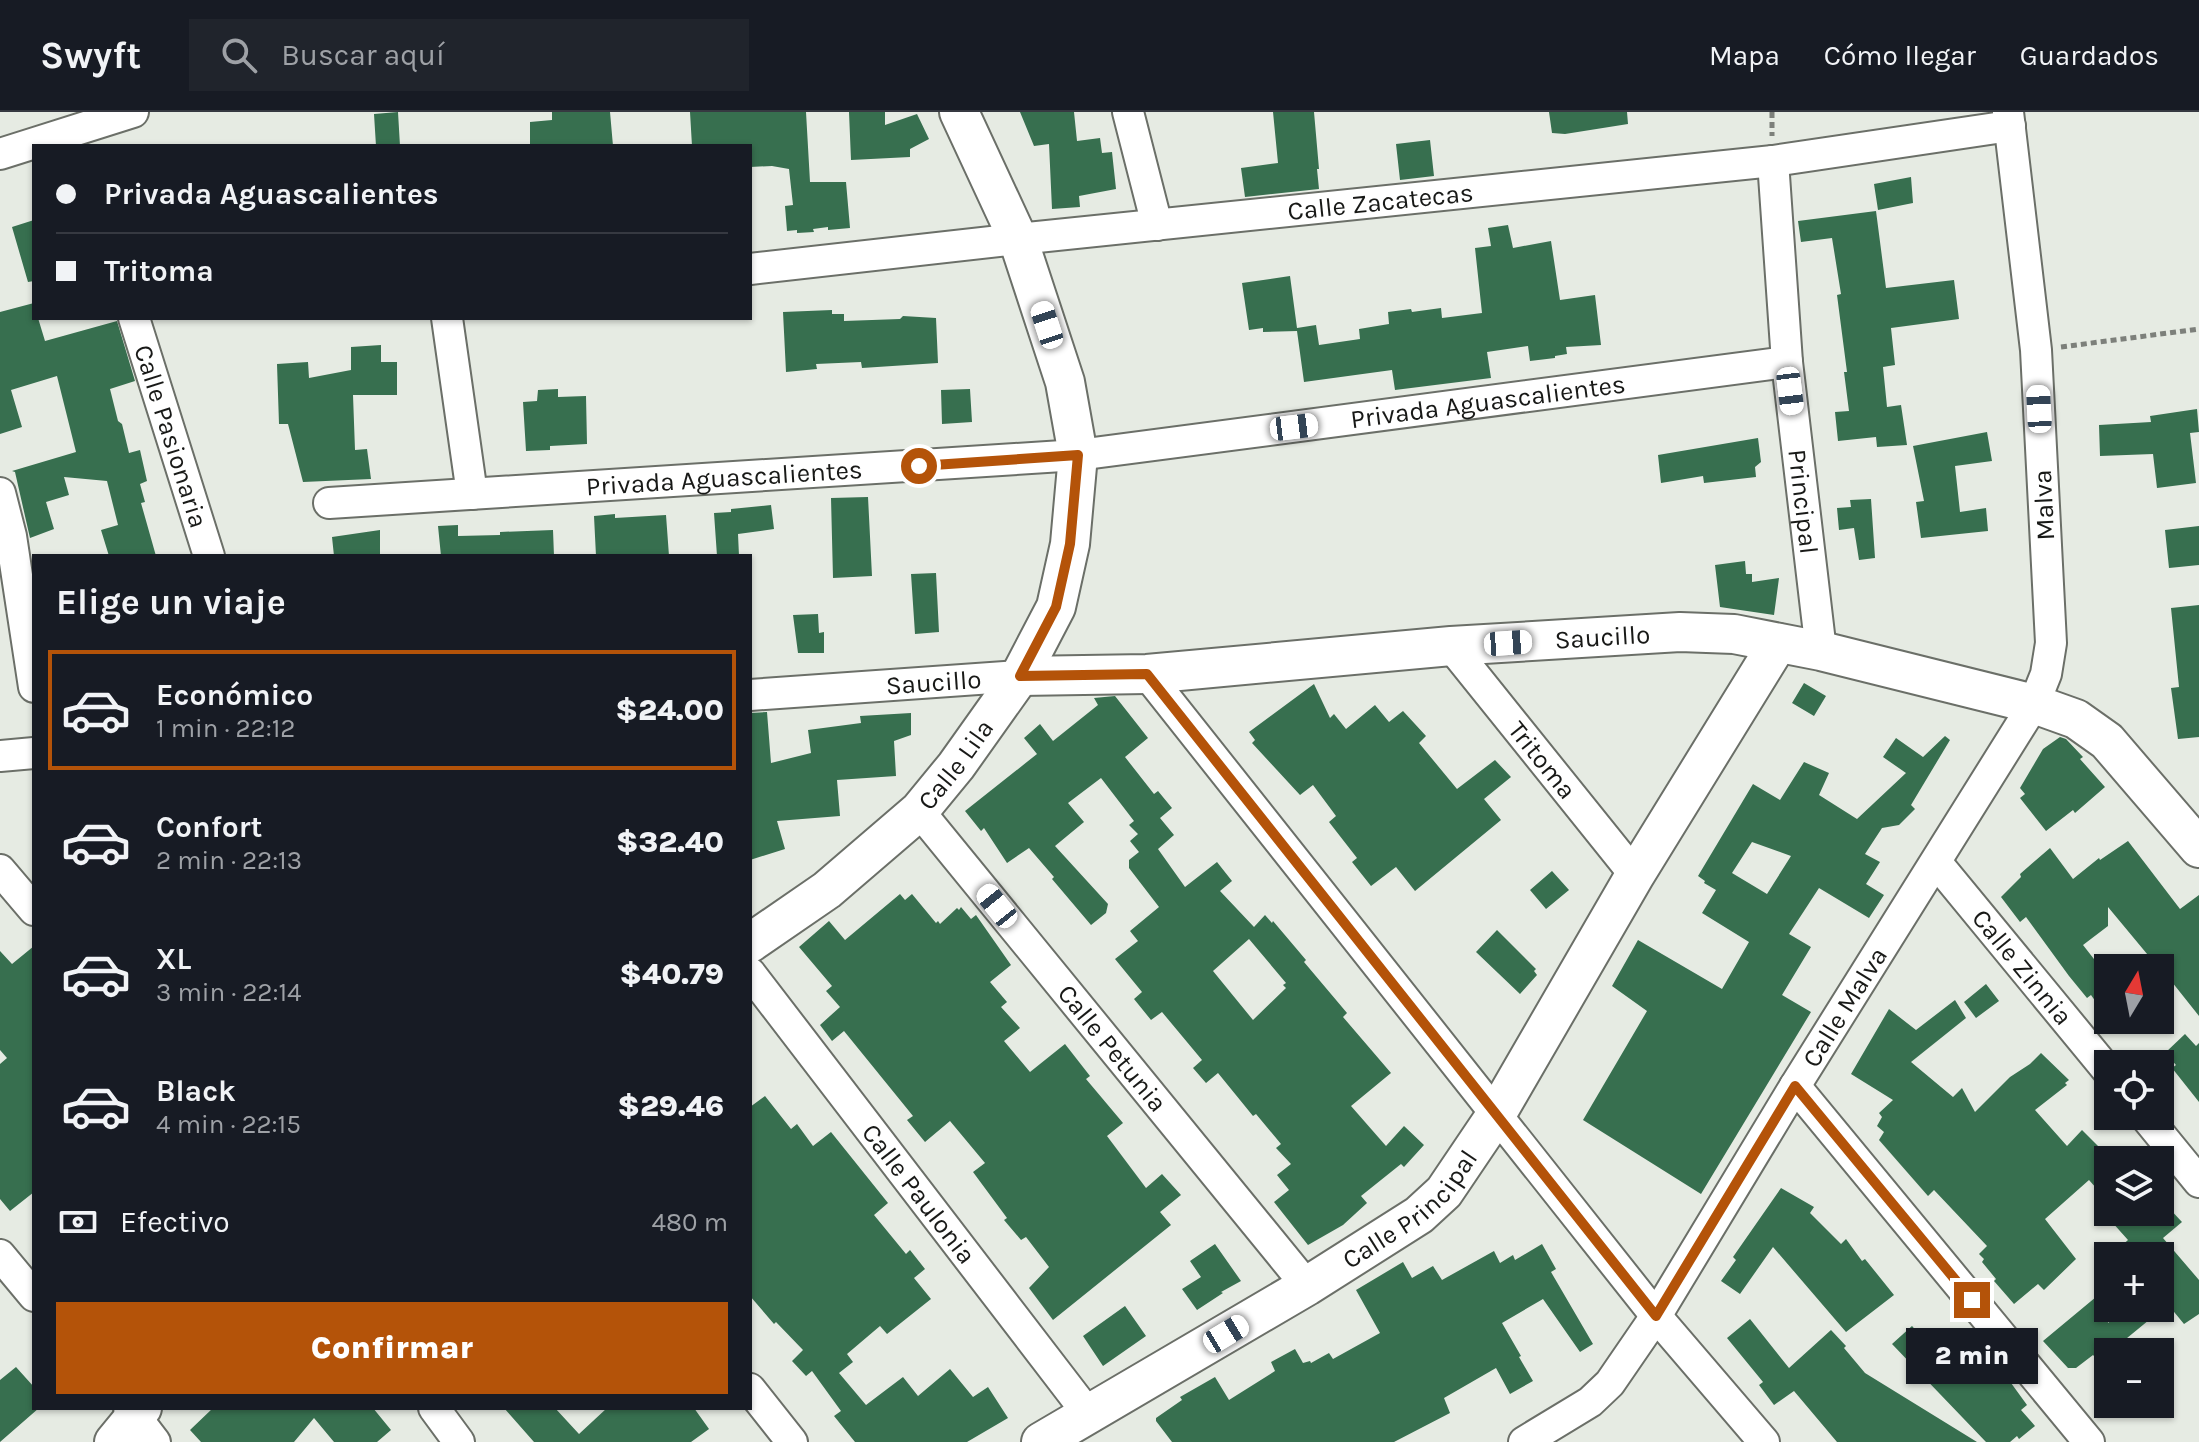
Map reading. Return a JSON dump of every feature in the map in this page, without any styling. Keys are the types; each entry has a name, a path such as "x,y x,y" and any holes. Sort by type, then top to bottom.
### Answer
{"street":[{"path":"0,154 133,112"},
{"name":"Calle Lila","path":"752,942 827,890 919,811 956,766 1020,676 1056,607 1070,544 1078,455 1065,382 1018,239 959,112"},
{"path":"1128,112 1157,225"},
{"name":"Calle Zacatecas","path":"752,269 1773,161 2009,119"},
{"name":"Malva","path":"2009,119 2036,350 2051,643 2046,674 2034,704"},
{"name":"Principal","path":"1773,161 1787,362 1821,651"},
{"name":"Calle Pasionaria","path":"135,320 208,554"},
{"path":"447,320 472,494"},
{"name":"Privada Aguascalientes","path":"329,503 1078,455 1787,362"},
{"path":"0,493 11,536 32,674"},
{"name":"Saucillo","path":"752,695 1020,676 1147,674 1451,646 1680,632 1734,634 1821,651 2034,704 2076,719 2107,741 2199,848"},
{"name":"Calle Principal","path":"1041,1442 1307,1286 1419,1215 1444,1192 1496,1115 1635,875 1778,643"},
{"name":"Tritoma","path":"1451,646 1635,875"},
{"path":"1147,674 1656,1316 1764,1442"},
{"name":"Calle Malva","path":"1524,1442 1590,1402 1610,1383 1656,1316 1795,1086 2034,704"},
{"path":"0,756 32,753"},
{"name":"Calle Petunia","path":"919,811 1307,1286"},
{"name":"Calle Zinnia","path":"1936,862 2094,1054"},
{"path":"0,870 32,908"},
{"name":"Calle Paulonia","path":"752,976 1089,1415"},
{"path":"1795,1086 2089,1442"},
{"path":"2156,1130 2199,1182"},
{"path":"0,1255 32,1294"},
{"path":"752,1392 792,1442"},
{"path":"435,1410 459,1442"}],"path":[{"path":"2036,350 2199,329"}],"building":[{"path":"398,112 400,144 376,144 374,114"},
{"path":"552,112 610,112 613,144 530,144 530,122 552,120"},
{"path":"690,112 806,112 810,182 846,182 850,228 828,230 828,227 797,233 797,230 787,231 785,206 793,205 789,169 752,167 752,144 692,144"},
{"path":"849,112 885,112 885,125 917,114 929,139 910,149 910,157 851,160"},
{"path":"1020,112 1074,112 1077,141 1100,138 1102,153 1112,152 1116,189 1079,196 1080,207 1052,209 1049,144 1034,146"},
{"path":"1273,112 1314,112 1319,189 1245,197 1241,168 1278,163"},
{"path":"1549,112 1627,112 1628,124 1565,134 1552,133"},
{"path":"1430,140 1434,176 1400,180 1396,144"},
{"path":"1911,177 1913,203 1878,210 1874,184"},
{"path":"1876,211 1886,288 1954,280 1959,319 1891,328 1895,365 1883,367 1887,407 1901,405 1907,445 1877,447 1876,437 1838,441 1835,412 1849,411 1837,295 1841,294 1832,238 1801,242 1798,221"},
{"path":"32,221 32,281 28,282 12,227"},
{"path":"1508,225 1513,248 1551,241 1560,300 1595,295 1601,345 1566,347 1567,354 1530,361 1528,346 1487,352 1491,378 1395,390 1392,370 1304,382 1297,331 1249,330 1242,283 1290,276 1297,328 1316,325 1319,345 1360,339 1359,329 1389,324 1388,312 1441,308 1442,318 1482,313 1475,248 1491,246 1488,228"},
{"path":"32,304 32,320 39,320 45,341 117,321 135,381 110,389 129,453 140,450 147,481 140,484 145,502 141,503 155,554 108,554 101,530 118,525 107,481 64,477 69,495 46,502 54,529 30,538 15,472 12,471 76,452 57,376 11,390 22,427 0,434 0,312"},
{"path":"832,310 832,314 844,314 844,321 900,319 903,316 936,318 938,363 862,368 861,362 816,364 817,369 786,372 783,312"},
{"path":"381,345 381,362 397,362 397,395 353,395 355,450 367,449 371,479 303,482 288,424 279,424 277,364 308,362 309,378 351,370 351,347"},
{"path":"558,389 558,397 586,396 587,444 526,451 523,402 537,401 538,390"},
{"path":"970,389 972,422 942,424 941,390"},
{"path":"2197,409 2199,432 2190,433 2196,483 2157,488 2153,454 2100,456 2099,425 2151,422 2150,416"},
{"path":"1987,432 1992,461 1955,466 1960,512 1986,508 1988,531 1921,538 1916,502 1924,501 1913,446"},
{"path":"1758,438 1761,462 1755,467 1756,477 1704,483 1703,476 1661,483 1658,455"},
{"path":"868,497 872,576 833,578 831,498"},
{"path":"1871,499 1875,558 1859,560 1854,528 1839,530 1837,508 1851,507 1850,500"},
{"path":"771,505 774,529 738,534 739,554 717,554 714,513 731,512 731,509"},
{"path":"666,515 669,554 596,554 594,516"},
{"path":"458,525 458,536 553,530 554,554 441,554 438,526"},
{"path":"2199,526 2199,565 2169,568 2165,530"},
{"path":"380,530 380,554 334,554 332,537"},
{"path":"1745,561 1746,574 1752,574 1752,582 1779,578 1774,615 1720,607 1715,565"},
{"path":"936,573 939,632 915,634 911,574"},
{"path":"2199,605 2199,737 2178,739 2171,688 2179,687 2171,608"},
{"path":"818,614 819,633 824,632 824,653 798,653 793,615"},
{"path":"1804,683 1826,696 1814,716 1792,703"},
{"path":"1314,684 1330,718 1334,714 1346,729 1375,705 1389,722 1403,711 1426,736 1419,743 1457,789 1495,760 1511,777 1484,799 1501,820 1415,891 1396,867 1371,886 1352,862 1357,858 1329,822 1336,816 1313,785 1300,795 1252,743 1255,740 1249,732"},
{"path":"1115,696 1148,738 1125,757 1154,794 1158,791 1172,808 1160,818 1174,835 1158,849 1185,887 1217,862 1232,881 1220,891 1254,927 1265,915 1273,921 1347,1013 1343,1017 1391,1073 1351,1106 1386,1146 1404,1126 1424,1145 1404,1167 1401,1164 1361,1196 1367,1203 1343,1225 1308,1245 1274,1202 1289,1190 1277,1175 1291,1164 1276,1148 1281,1144 1218,1073 1206,1083 1193,1068 1202,1060 1162,1012 1151,1020 1134,999 1142,992 1115,959 1138,941 1130,931 1159,907 1129,868 1129,860 1139,852 1130,841 1138,834 1129,825 1134,821 1101,778 1068,803 1084,822 1055,846 1108,904 1106,913 1091,925 1029,848 1007,863 984,828 981,831 965,811 1037,754 1024,738 1040,724 1053,741 1098,705 1094,698","holes":["1249,939 1286,983 1283,985 1286,988 1253,1020 1213,971"]},
{"path":"767,712 771,763 811,753 808,730 861,723 860,716 911,713 911,735 894,741 896,776 837,780 840,816 777,821 785,849 752,859 752,713"},
{"path":"1945,736 1950,740 1911,805 1915,809 1899,825 1882,828 1865,854 1880,862 1866,884 1884,895 1869,918 1819,888 1789,934 1811,947 1782,995 1811,1012 1701,1194 1583,1120 1647,1011 1612,986 1638,940 1722,989 1749,942 1702,913 1716,890 1698,876 1753,784 1780,800 1804,762 1829,773 1819,795 1857,819 1906,773 1883,757 1896,738 1923,757","holes":["1752,842 1791,856 1767,894 1732,873"]},
{"path":"2060,737 2066,739 2083,757 2080,759 2105,787 2075,813 2073,810 2046,831 2020,798 2025,794 2020,788 2043,749"},
{"path":"2128,841 2180,909 2199,895 2199,1016 2174,985 2174,954 2147,954 2108,907 2108,926 2083,945 2094,959 2094,999 2091,995 2087,998 2026,917 2020,922 2001,897 2021,877 2020,874 2050,848 2073,879"},
{"path":"1552,871 1569,890 1546,909 1530,890"},
{"path":"900,894 905,900 912,894 936,923 938,921 940,924 961,907 971,919 976,915 1011,965 990,982 1007,1002 1001,1007 1020,1028 1004,1041 1030,1072 1065,1044 1090,1076 1086,1079 1123,1123 1107,1136 1146,1188 1162,1174 1181,1195 1160,1212 1171,1225 1053,1320 1029,1288 1049,1267 1026,1237 1021,1240 1004,1220 1007,1218 973,1172 985,1163 950,1121 925,1142 907,1120 913,1116 844,1031 832,1041 820,1025 840,1007 826,991 832,986 799,947 829,921 845,940"},
{"path":"1497,930 1536,969 1537,975 1520,994 1476,952"},
{"path":"32,948 32,1194 10,1211 0,1199 0,1064 7,1058 0,1050 0,951 12,964"},
{"path":"1986,984 1999,1001 1976,1018 1964,1002"},
{"path":"1955,1000 1966,1018 1911,1062 1953,1097 1962,1088 1975,1112 2010,1077 2041,1053 2069,1080 2065,1083 2067,1085 2035,1110 2067,1146 2082,1130 2098,1146 2094,1146 2094,1186 2089,1180 2045,1219 2076,1259 2044,1290 2038,1284 2014,1304 1982,1262 1984,1259 1979,1254 1987,1246 1934,1190 1928,1196 1879,1140 1884,1132 1877,1126 1882,1117 1879,1113 1893,1100 1851,1074 1889,1009 1916,1030"},
{"path":"2185,1034 2196,1046 2199,1043 2199,1102 2174,1071 2174,1050 2168,1050"},
{"path":"765,1096 791,1129 797,1124 813,1146 831,1132 888,1203 874,1215 906,1254 910,1250 925,1269 914,1278 931,1299 887,1334 880,1326 847,1354 853,1362 839,1373 866,1405 903,1377 918,1396 950,1369 973,1397 988,1387 1008,1418 967,1442 855,1442 834,1416 841,1411 812,1371 806,1376 792,1361 803,1350 752,1298 752,1106"},
{"path":"1781,1188 1814,1207 1810,1213 1841,1244 1846,1239 1894,1295 1846,1332 1773,1247 1740,1294 1721,1281 1736,1260 1733,1257"},
{"path":"2174,1213 2182,1222 2163,1238 2166,1242 2126,1242 2128,1240 2116,1226 2174,1226"},
{"path":"1215,1244 1241,1281 1197,1310 1182,1289 1201,1277 1190,1261"},
{"path":"1542,1244 1556,1269 1551,1272 1593,1344 1580,1352 1543,1299 1502,1323 1533,1381 1510,1394 1496,1368 1444,1398 1450,1413 1394,1442 1172,1442 1156,1421 1182,1400 1180,1397 1215,1377 1229,1400 1275,1371 1271,1362 1295,1349 1303,1363 1311,1363 1329,1353 1333,1359 1380,1333 1356,1290 1403,1262 1412,1278 1433,1266 1442,1280 1494,1251 1500,1263 1513,1255 1515,1260"},
{"path":"2174,1251 2199,1280 2199,1314 2184,1324 2174,1312"},
{"path":"2094,1299 2094,1322 2147,1322 2127,1338 2094,1338 2094,1356 2076,1368 2068,1368 2043,1341"},
{"path":"1125,1306 1146,1336 1103,1366 1083,1336"},
{"path":"1750,1319 1789,1368 1831,1330 1865,1373 1977,1442 1837,1442 1794,1391 1774,1405 1759,1385 1763,1382 1727,1338"},
{"path":"1912,1326 1931,1347 1940,1340 1958,1362 1982,1343 2027,1405 2021,1410 2035,1426 2010,1442 1986,1442 1892,1344"},
{"path":"16,1367 32,1385 32,1410 37,1410 0,1442 0,1380"},
{"path":"211,1410 375,1410 391,1430 377,1442 334,1442 314,1418 294,1442 201,1442 190,1430"},
{"path":"506,1410 557,1410 579,1434 605,1410 695,1410 709,1429 691,1442 534,1442"}],"route":[{"path":"919,466 1078,455 1070,544 1056,607 1020,676 1147,674 1656,1316 1795,1086 1972,1300"}]}
